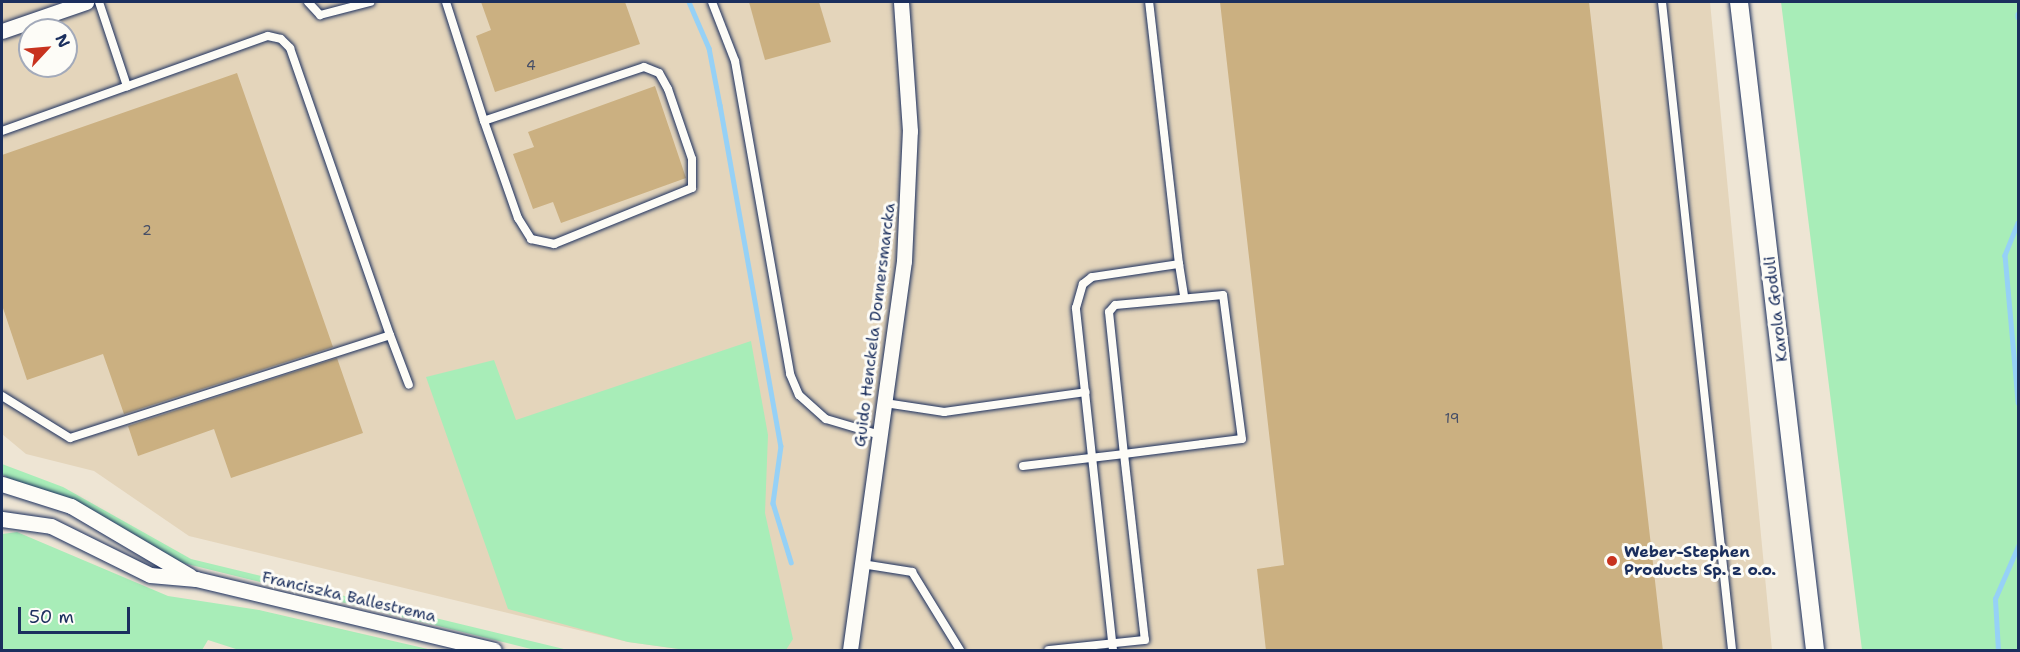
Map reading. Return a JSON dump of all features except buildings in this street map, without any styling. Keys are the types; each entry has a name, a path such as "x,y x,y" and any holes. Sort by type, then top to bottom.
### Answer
{"street":[{"path":"2,31 86,2"},
{"name":"Guido Henckela Donnersmarcka","path":"850,651 885,403 910,177 901,2"},
{"name":"Karola Goduli","path":"1739,2 1815,651"},
{"name":"Franciszka Ballestrema","path":"2,484 71,506 196,579"},
{"name":"Franciszka Ballestrema","path":"2,519 51,526 150,575 196,579 494,651"},
{"name":"Karola Goduli","path":"1812,617 1821,651"}],"lane":[{"path":"99,2 127,86"},
{"path":"308,2 320,15 370,2"},
{"path":"446,2 484,121 518,218 531,239 554,244 692,188 692,159 668,89 658,74 644,67 484,121"},
{"path":"712,2 735,61 790,374 799,395 826,419 880,435"},
{"path":"1149,2 1184,297"},
{"path":"1662,2 1732,651"},
{"path":"2,131 268,36 281,39 290,48 409,385"},
{"path":"1113,647 1076,308 1083,284 1106,273 1179,264"},
{"path":"1023,466 1093,458 1125,453 1242,439 1227,301 1215,293 1115,305 1109,312 1125,453 1145,640 1113,647 1049,651"},
{"path":"2,396 70,438 390,335"},
{"path":"885,403 944,412 1086,392"},
{"path":"862,564 912,573 960,651"}],"shaded area":[{"path":"2,2 1710,2 1772,650 686,650 628,642 189,536 94,471 26,454 2,434"}],"green space":[{"path":"1781,2 2018,2 2018,650 1862,650"},
{"path":"751,341 768,435 765,513 793,639 786,650 686,650 628,642 508,609 426,377 494,360 516,420"},
{"path":"2,464 63,487 191,559 568,650 535,650 183,563 93,510 8,478 2,474"},
{"path":"17,532 168,596 259,610 432,650 239,650 208,640 202,650 2,650 2,534"}],"waterway":[{"path":"689,2 709,48 720,105 781,446 773,503 791,562"},
{"path":"2018,223 2005,255 2018,402"},
{"path":"1998,650 1995,599 2018,546"}],"place":[{"name":"Weber-Stephen Products Sp. z o.o.","path":"1612,561"}]}
